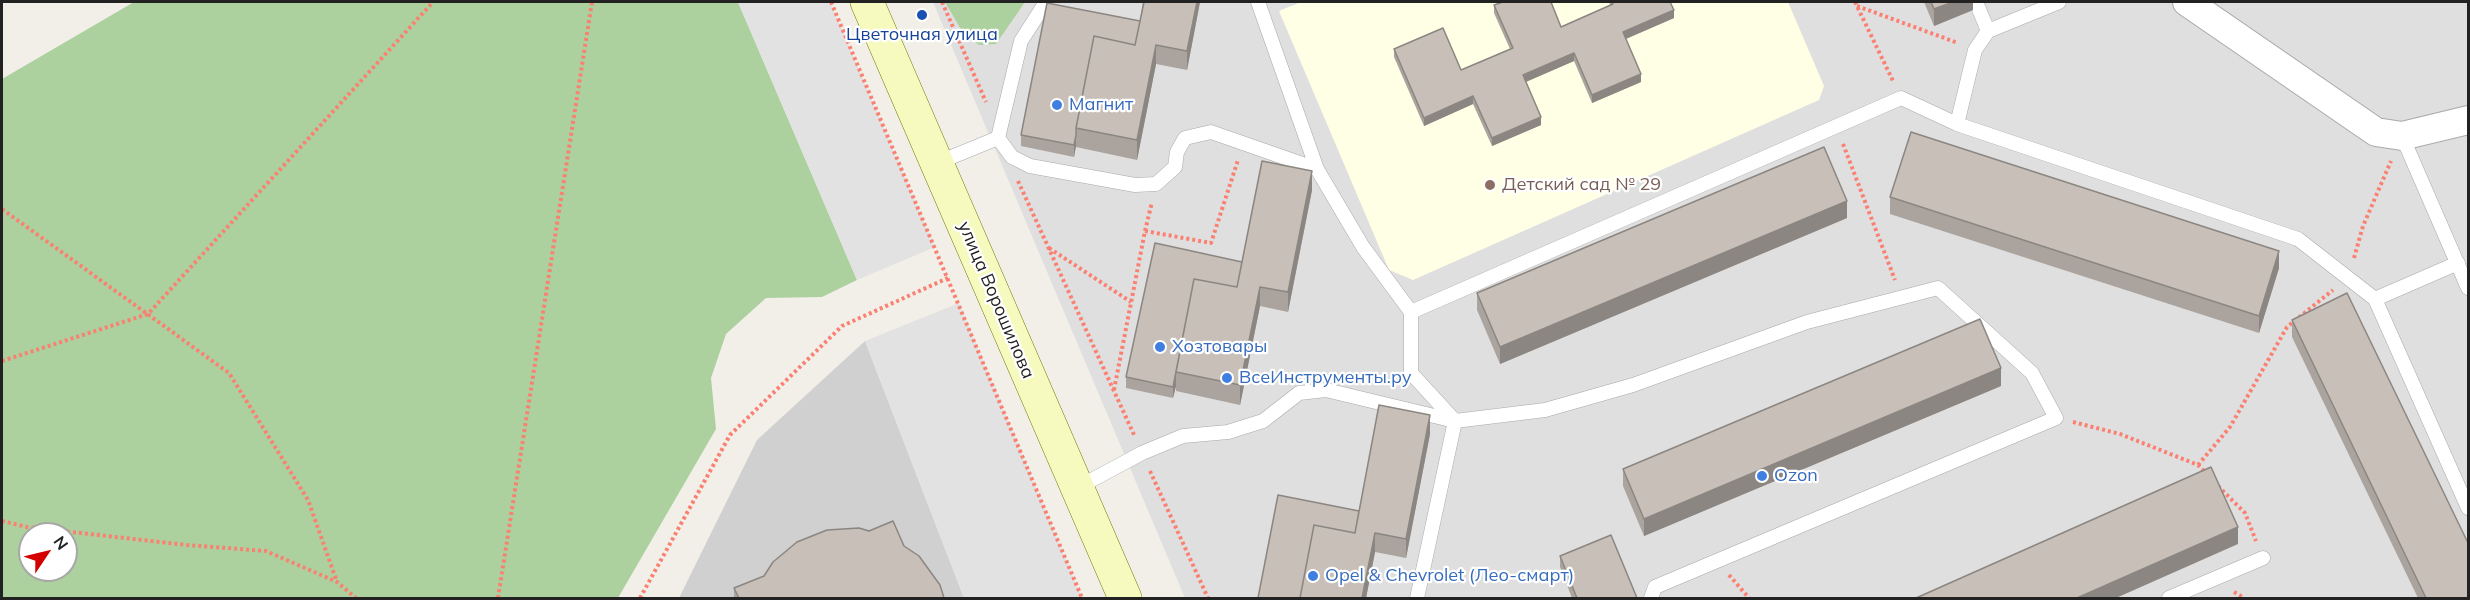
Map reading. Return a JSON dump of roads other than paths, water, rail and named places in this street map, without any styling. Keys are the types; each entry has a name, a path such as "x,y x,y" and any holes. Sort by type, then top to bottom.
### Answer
{"main road":[{"name":"улица Ворошилова","path":"867,2 1125,598"}],"street":[{"path":"2187,2 2376,132 2402,136 2469,120"}],"lane":[{"path":"1046,2 1021,41 998,138 1012,157 1030,166 1135,185 1156,184 1175,167 1177,152 1185,138 1210,132 1317,169"},
{"path":"1258,2 1317,169 1363,247 1411,312 1411,373 1455,421"},
{"path":"1976,2 1988,31"},
{"path":"1957,124 1975,50 1988,31 2059,2"},
{"path":"1411,312 1901,98 1957,124 2298,239 2375,299 2469,508"},
{"path":"2402,136 2469,288"},
{"path":"937,163 998,138"},
{"path":"2375,299 2458,263"},
{"path":"1076,489 1142,453 1184,436 1228,432 1263,421 1299,393 1326,390 1455,421 1545,410 1634,385 1807,322 1938,288 2032,373 2056,418 1655,586 1651,598"},
{"path":"1417,598 1455,421"},
{"path":"2169,598 2263,558"}],"place":[{"name":"Цветочная улица","path":"922,15"},
{"name":"Магнит","path":"1057,105"},
{"name":"Детский сад № 29","path":"1490,185"},
{"name":"Хозтовары","path":"1160,347"},
{"name":"ВсеИнструменты.ру","path":"1227,378"},
{"name":"Ozon","path":"1762,476"},
{"name":"Opel & Chevrolet (Лео-смарт)","path":"1313,576"}]}
